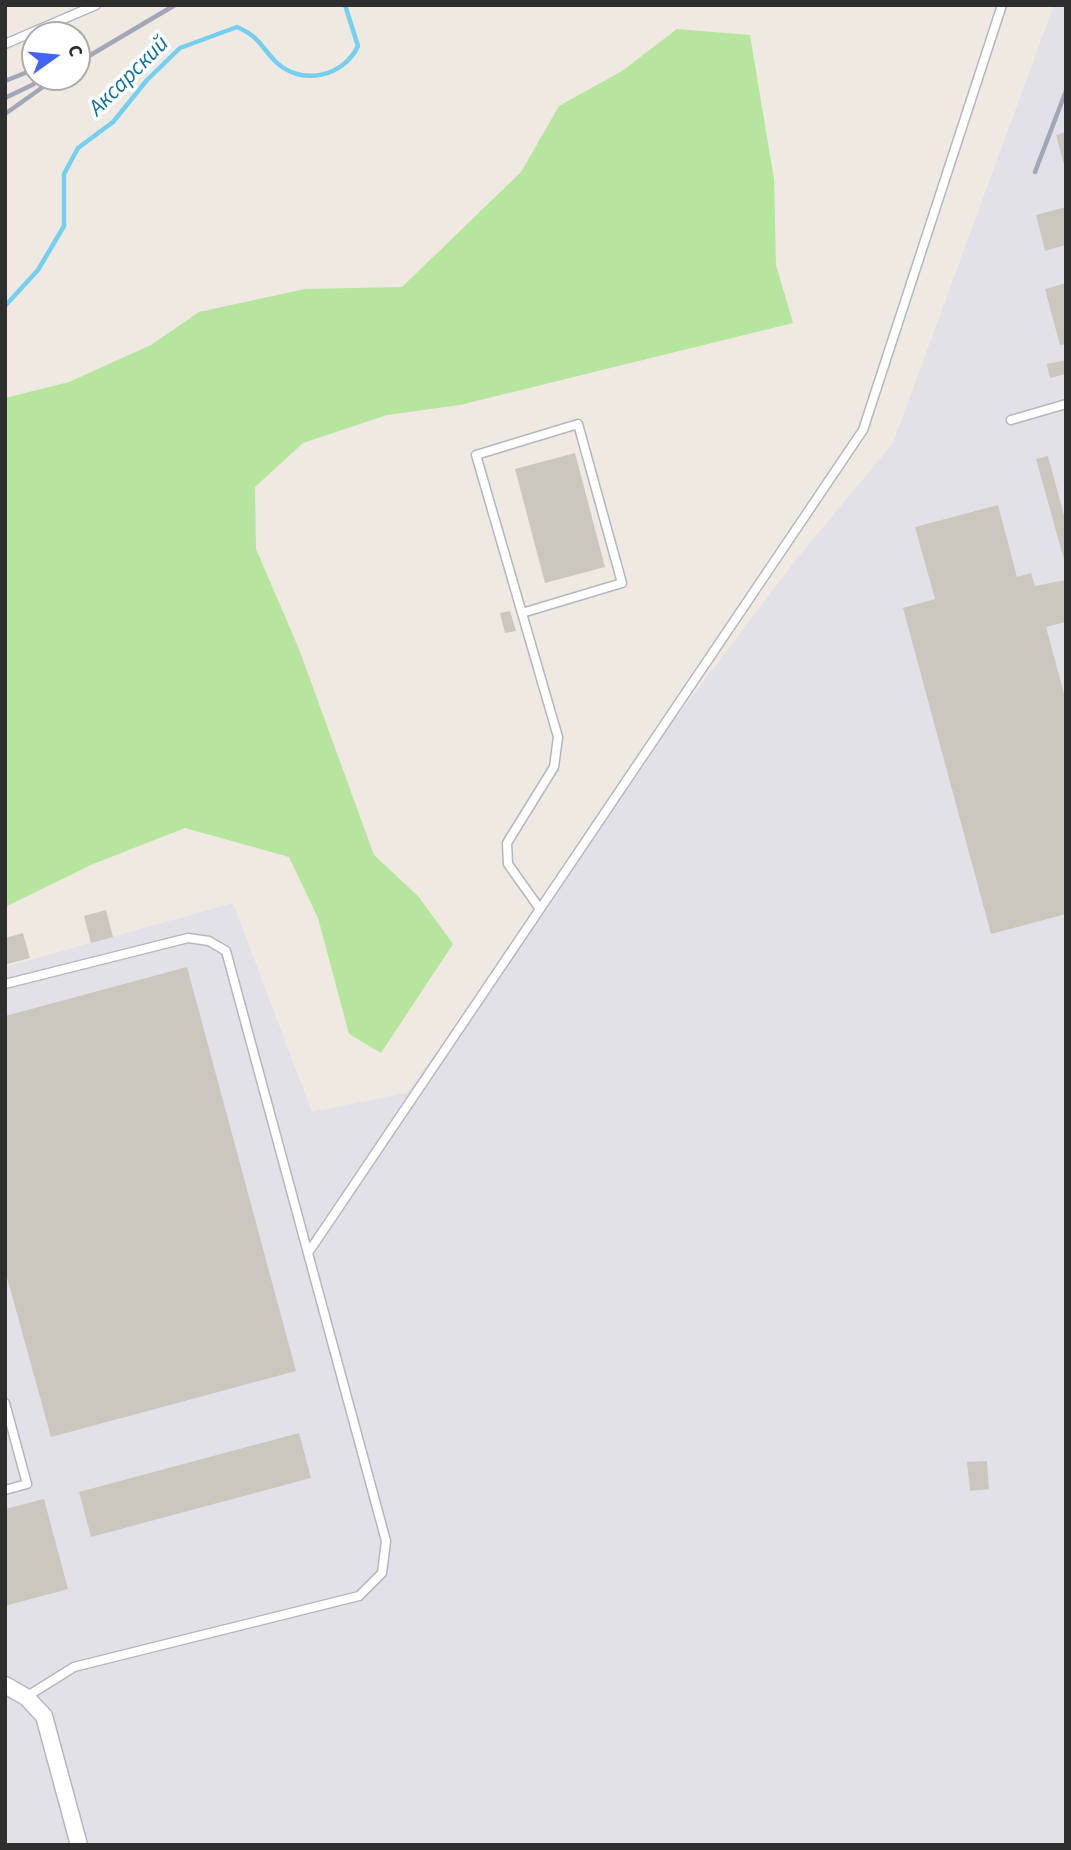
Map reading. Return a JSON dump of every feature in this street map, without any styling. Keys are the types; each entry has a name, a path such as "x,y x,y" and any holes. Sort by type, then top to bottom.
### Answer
{"street":[{"path":"5,1685 26,1697 44,1716 79,1845"}],"lane":[{"path":"5,44 96,5"},
{"path":"308,1253 863,430 1002,5"},
{"path":"1011,420 1066,404"},
{"path":"522,613 622,583 578,424 476,455 558,737 554,767 507,842 508,864 540,909"},
{"path":"5,984 188,938 209,941 226,951 386,1541 382,1573 359,1596 75,1667 26,1697"},
{"path":"5,1403 27,1484 5,1490"}],"shaded area":[{"path":"1054,5 1066,5 1066,1845 5,1845 5,967 233,903 312,1112 407,1093 626,783 799,556 893,443"}],"green space":[{"path":"677,29 750,35 774,179 776,265 793,323 460,405 387,415 303,443 255,487 256,549 299,649 374,855 418,896 453,944 381,1053 349,1034 318,918 289,857 185,828 93,864 5,907 5,398 69,382 151,345 199,312 305,289 402,287 521,172 559,106 622,71"}],"building":[{"path":"1066,132 1066,168 1065,168 1056,135"},
{"path":"1066,207 1066,245 1045,251 1036,215"},
{"path":"1066,283 1066,344 1060,345 1045,289"},
{"path":"1066,360 1066,374 1050,378 1047,364"},
{"path":"575,453 605,567 545,583 515,469"},
{"path":"1048,456 1066,523 1066,567 1036,459"},
{"path":"998,505 1017,577 1031,573 1035,586 1066,580 1066,622 1046,627 1066,701 1066,914 991,934 903,608 935,599 915,527"},
{"path":"510,611 516,631 505,633 500,613"},
{"path":"106,910 113,937 91,943 84,916"},
{"path":"23,933 30,958 7,964 5,938"},
{"path":"187,967 296,1371 51,1437 5,1270 5,1016"},
{"path":"299,1433 311,1478 91,1537 79,1492"},
{"path":"987,1461 989,1489 970,1491 967,1462"},
{"path":"44,1499 68,1589 5,1606 5,1509"}],"waterway":[{"name":"Аксарский","path":"5,306 38,270 64,226 64,174 78,148 113,122 147,80 180,48 237,27 255,38 286,70 310,76 322,75 343,65 358,46 345,5"}],"railway":[{"path":"91,55 175,5"},
{"path":"5,81 21,75"},
{"path":"5,98 21,90"},
{"path":"5,114 37,91"},
{"path":"1035,172 1066,91"}]}
